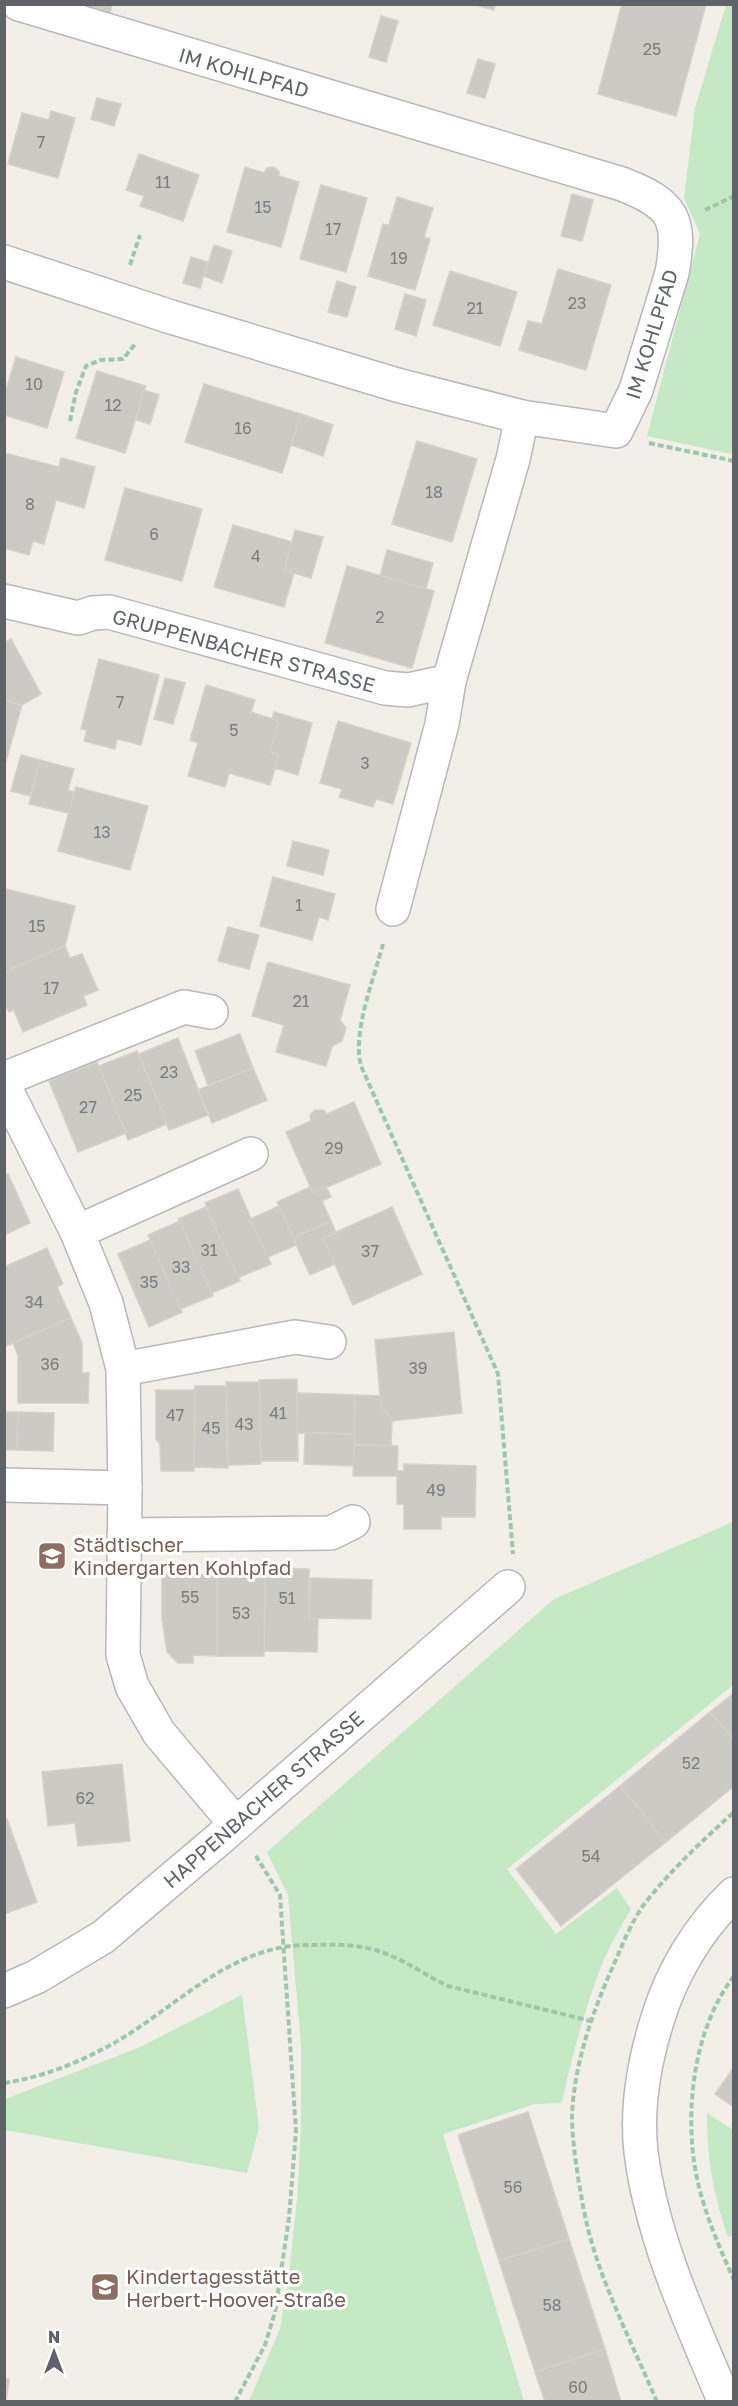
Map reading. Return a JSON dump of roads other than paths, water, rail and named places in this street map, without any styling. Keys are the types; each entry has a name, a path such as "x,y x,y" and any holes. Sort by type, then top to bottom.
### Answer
{"street":[{"name":"IM KOHLPFAD","path":"19,4 622,184 660,202 674,222 676,254 636,390 616,431 522,417"},
{"path":"4,262 147,309 397,385 522,417 513,459 449,681 442,724 393,909"},
{"name":"GRUPPENBACHER STRASSE","path":"4,601 78,618 93,613 109,612 385,688 408,690 449,681"},
{"path":"4,1079 184,1006 211,1012"},
{"path":"4,1086 77,1232 106,1303 123,1369 125,1488 123,1655 132,1686 159,1733 235,1824"},
{"path":"77,1232 251,1154"},
{"path":"123,1369 295,1337 329,1342"},
{"path":"4,1485 125,1488"},
{"path":"124,1535 331,1533 353,1522"},
{"name":"HAPPENBACHER STRASSE","path":"4,1990 36,1977 103,1937 508,1587"},
{"path":"725,2402 676,2284 661,2239 640,2150 640,2108 644,2072 661,2006 678,1968 715,1913 734,1893"}],"place":[{"name":"Städtischer Kindergarten Kohlpfad","path":"52,1556"},
{"name":"Kindertagesstätte Herbert-Hoover-Straße","path":"105,2287"}]}
